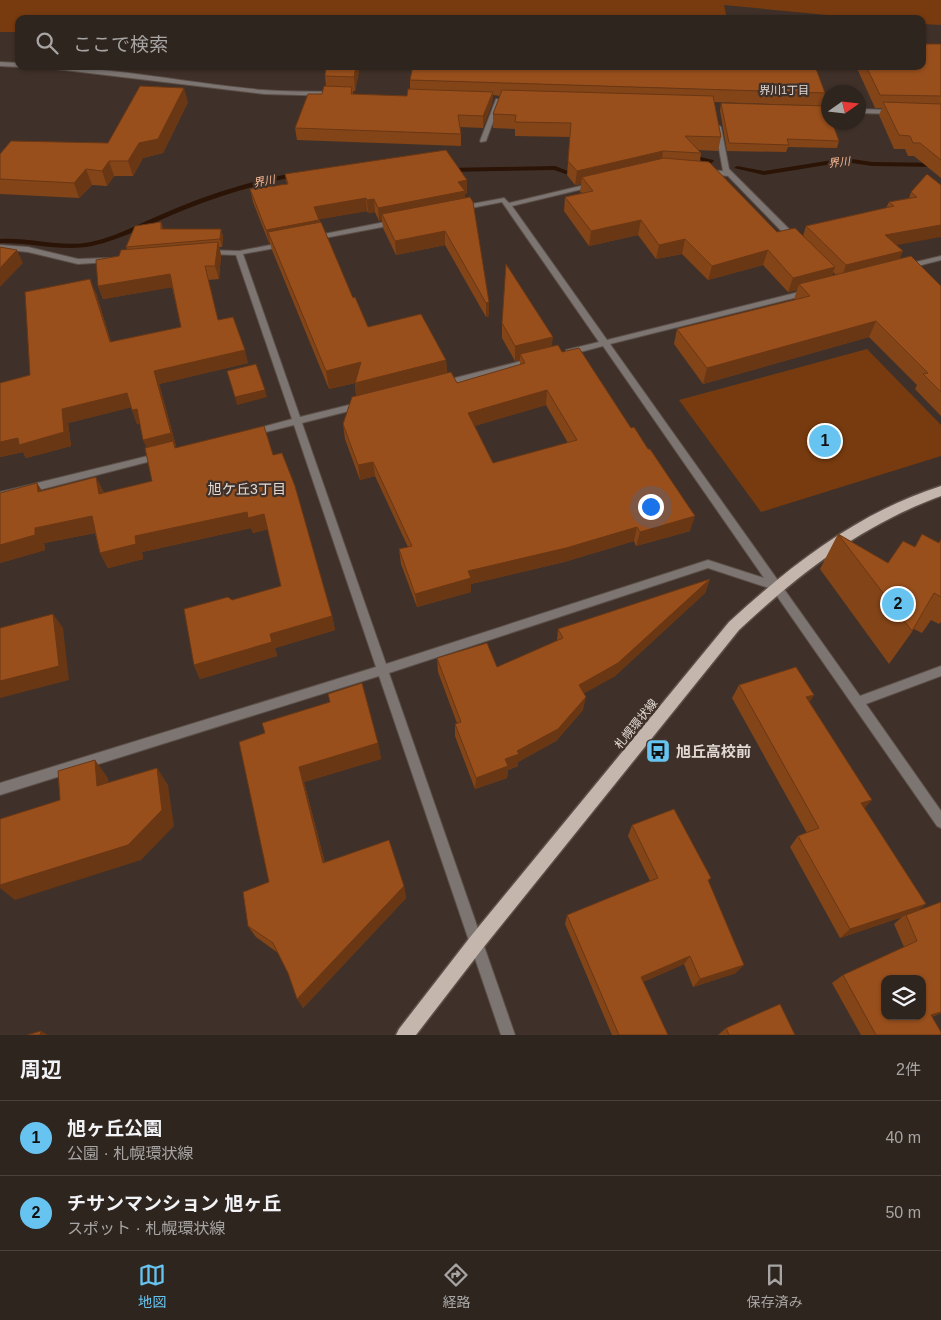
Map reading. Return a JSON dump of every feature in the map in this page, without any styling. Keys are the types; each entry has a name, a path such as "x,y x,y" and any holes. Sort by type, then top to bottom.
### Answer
{"main road":[{"name":"札幌環状線","path":"405,1035 477,942 734,626 776,586 833,544 881,514 941,491"}],"street":[{"path":"0,64 15,65"},
{"path":"76,70 264,92 342,95"},
{"path":"488,99 507,100"},
{"path":"483,141 498,100"},
{"path":"866,111 904,112"},
{"path":"716,114 726,170 797,242"},
{"path":"697,171 730,174"},
{"path":"508,205 597,184"},
{"path":"448,211 504,200 941,822"},
{"path":"203,252 239,252 410,219"},
{"path":"0,247 12,246 74,261 119,259"},
{"path":"239,252 508,1035"},
{"path":"894,270 941,258"},
{"path":"557,355 820,289"},
{"path":"433,386 538,360"},
{"path":"242,435 366,403"},
{"path":"0,496 174,452"},
{"path":"0,789 383,670 708,564 776,586"},
{"path":"858,702 941,671"}],"shaded area":[{"path":"0,0 941,0 941,25 926,24 926,15 828,15 724,5 726,15 15,15 15,32 0,32"},
{"path":"867,349 941,425 941,456 761,512 679,400"}],"building":[{"path":"926,44 941,44 941,96 880,95 868,70 926,70"},
{"path":"326,70 355,70 354,77 325,76"},
{"path":"412,70 816,70 822,85 821,93 410,80"},
{"path":"140,86 184,88 158,139 139,143 128,161 109,161 102,171 86,169 74,183 0,179 0,154 11,141 108,143"},
{"path":"324,86 352,87 351,94 407,96 408,89 493,92 483,116 458,115 461,134 295,128 308,94 322,94"},
{"path":"502,90 713,96 721,137 685,136 701,153 663,151 577,171 568,161 571,123 515,122 516,115 493,114"},
{"path":"883,102 941,104 941,160 920,143 913,143 910,136 899,135"},
{"path":"721,103 821,106 821,130 835,130 839,141 787,139 789,145 729,143"},
{"path":"446,150 467,180 458,182 465,191 378,208 374,199 367,200 366,198 314,207 319,220 266,230 250,189 288,184 285,174"},
{"path":"664,158 709,162 777,232 795,228 835,267 793,278 768,250 712,266 685,239 659,245 641,220 591,231 565,197 593,191 582,177"},
{"path":"927,174 941,185 941,225 885,235 903,251 846,265 806,226 894,206 889,202 917,197 911,192"},
{"path":"470,197 473,202 489,302 486,303 445,231 395,241 382,214"},
{"path":"161,222 161,229 221,229 220,239 126,247 135,226"},
{"path":"321,222 353,298 355,297 368,327 421,314 446,360 355,383 361,362 326,371 268,232"},
{"path":"218,242 215,266 205,266 218,320 233,317 245,350 154,371 171,433 143,440 137,409 132,410 127,393 62,409 64,432 19,445 18,438 0,442 0,383 30,375 25,292 90,279 110,342 181,327 170,274 98,286 96,260 119,256 121,250"},
{"path":"0,247 17,250 0,268"},
{"path":"911,256 941,286 941,392 923,374 928,373 876,321 707,368 677,329 810,296 799,284"},
{"path":"506,264 553,337 515,346 502,323"},
{"path":"558,345 562,352 579,348 631,428 634,427 648,449 650,449 695,516 640,532 637,527 566,548 468,571 471,578 415,594 399,549 412,546 373,462 358,465 343,424 352,397 451,372 457,383 525,363 520,354","holes":["547,390 577,440 493,463 468,413"]},
{"path":"256,364 265,390 235,397 227,371"},
{"path":"264,426 273,455 282,453 295,486 332,616 270,634 272,642 194,665 184,609 228,597 232,600 281,586 264,514 248,518 247,512 135,536 136,544 100,553 92,516 35,528 35,535 0,545 0,493 37,483 38,492 96,477 99,494 152,481 145,448 173,441 175,448"},
{"path":"838,534 888,563 903,541 915,547 922,534 939,543 941,540 941,597 934,593 912,631"},
{"path":"710,579 618,663 579,685 586,697 558,729 517,751 519,754 505,759 508,766 476,778 455,724 461,722 437,658 487,643 497,667 563,638 558,629"},
{"path":"53,614 59,666 0,681 0,628"},
{"path":"796,667 814,695 806,697 872,800 861,803 926,904 850,929 798,836 819,828 739,685"},
{"path":"362,683 378,743 299,767 323,863 389,840 404,886 297,999 288,973 273,943 248,926 243,892 269,882 239,742 265,733 262,723 330,702 328,694"},
{"path":"95,760 97,786 157,768 162,810 128,845 0,885 0,819 60,800 58,771"},
{"path":"674,809 711,878 708,880 744,965 700,979 690,956 641,977 668,1035 619,1035 567,915 658,878 632,825"},
{"path":"941,902 941,1012 931,1015 941,1035 876,1035 843,975 917,941 906,915"},
{"path":"780,1004 795,1035 729,1035 726,1028"},
{"path":"41,1031 40,1035 27,1035"}],"waterway":[{"name":"界川","path":"688,156 711,161"},
{"name":"界川","path":"737,168 764,173 845,160 872,164 941,165"},
{"name":"界川","path":"448,170 555,168 580,177"},
{"name":"界川","path":"0,241 23,241 67,246 90,244 126,233 182,208 225,192 254,183 299,174"}],"place":[{"name":"旭ヶ丘公園","path":"825,441"},
{"name":"チサンマンション 旭ヶ丘","path":"898,604"},
{"name":"旭丘高校前","path":"658,751"}],"district":[{"name":"界川1丁目","path":"784,90"},
{"name":"旭ケ丘3丁目","path":"247,489"}]}
